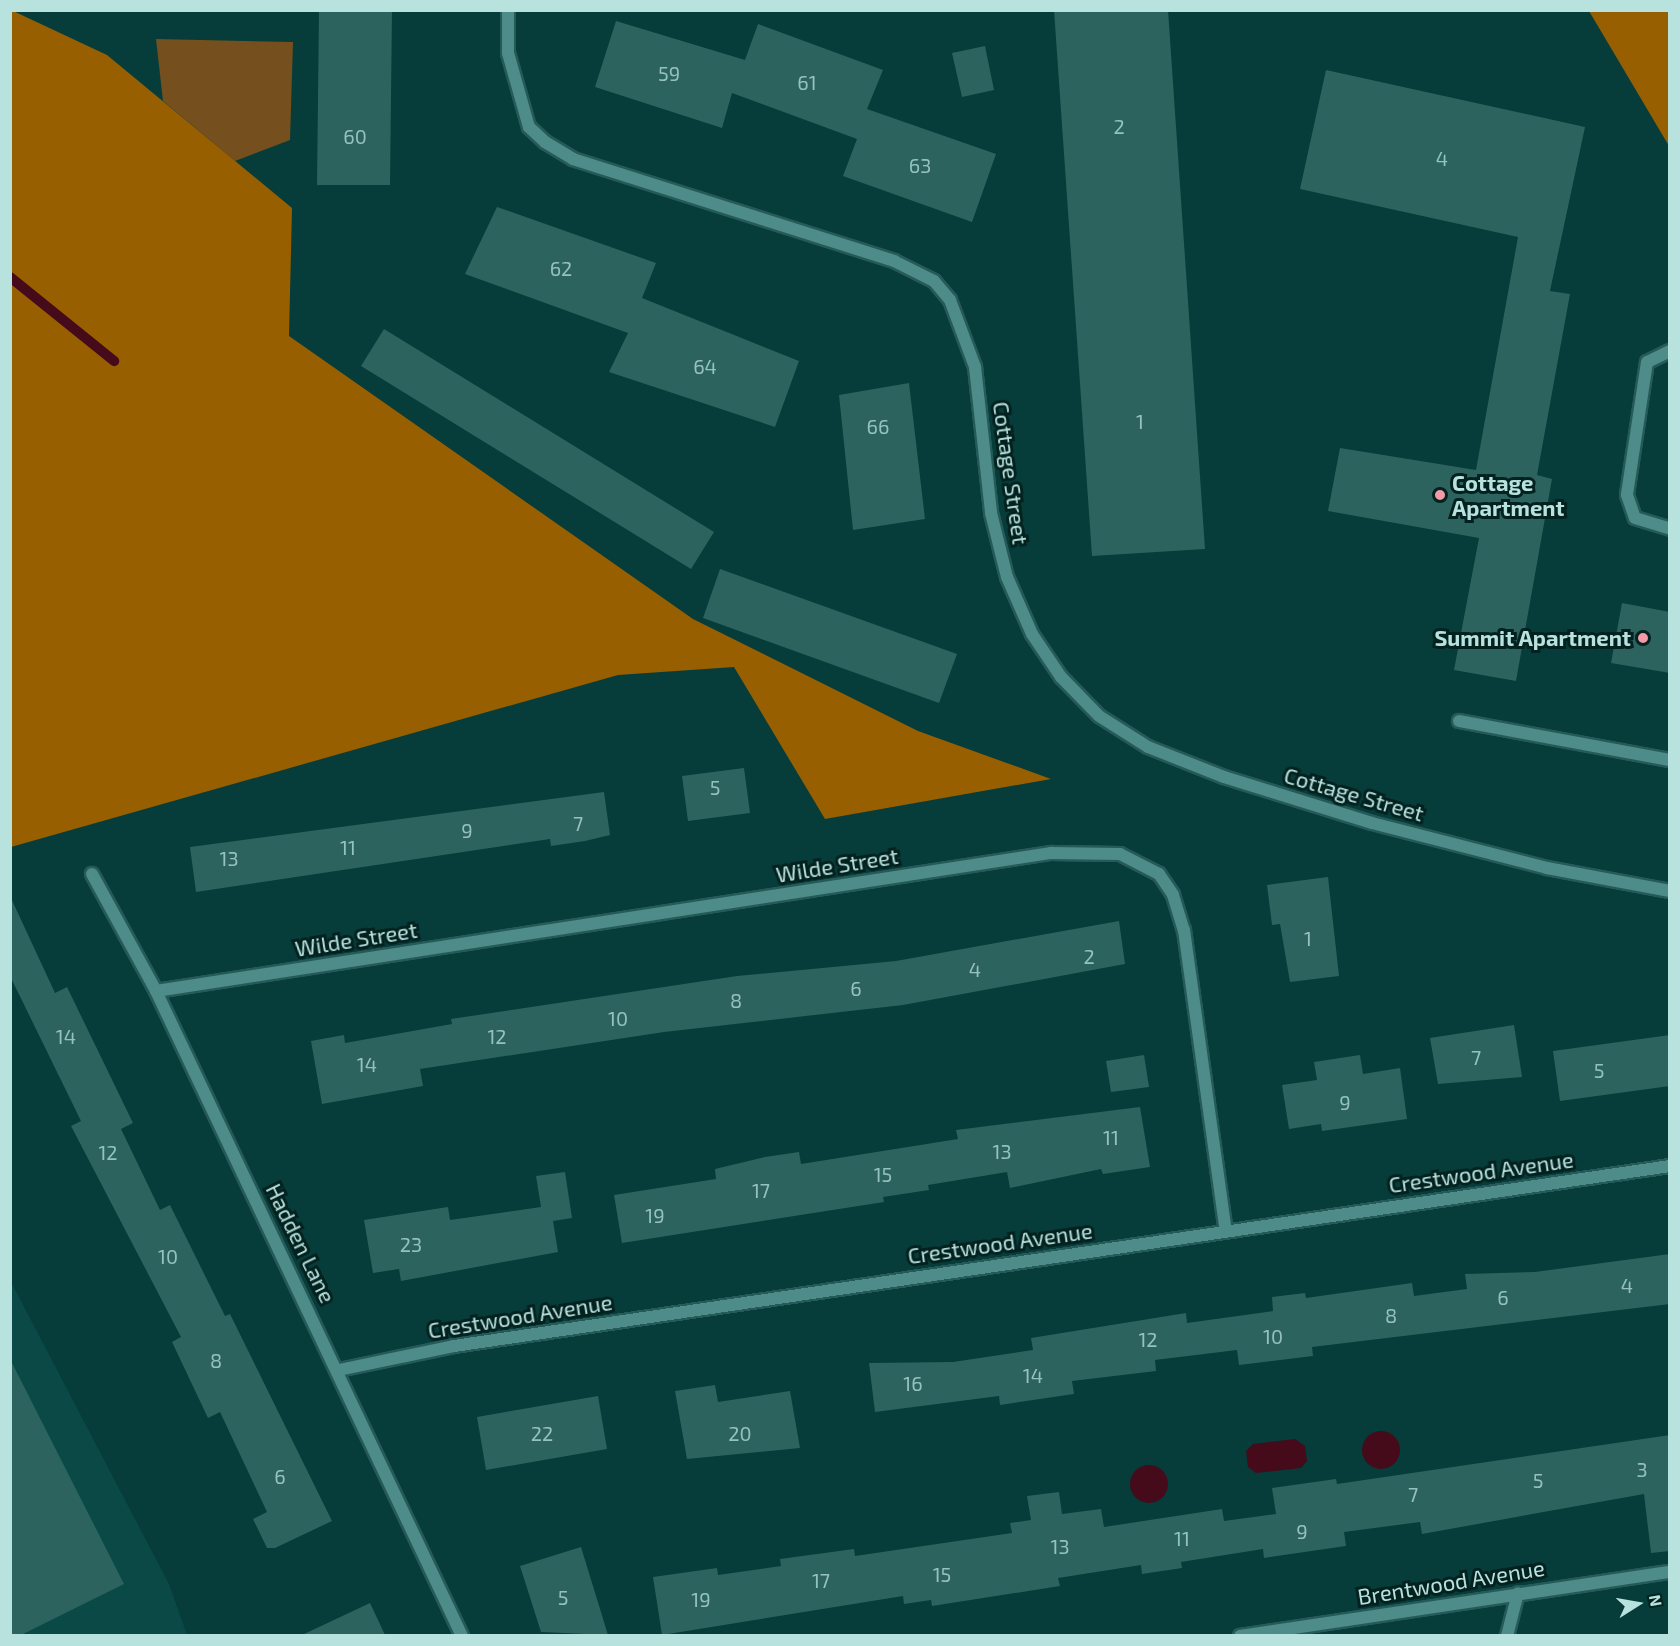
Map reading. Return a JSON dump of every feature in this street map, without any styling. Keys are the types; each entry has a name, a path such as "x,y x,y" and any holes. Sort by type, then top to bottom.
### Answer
{"street":[{"name":"Cottage Street","path":"508,10 508,53 529,127 545,142 573,159 894,261 934,281 950,300 975,367 991,513 1007,577 1032,634 1061,677 1099,716 1148,747 1224,777 1372,823 1547,868 1669,890"},
{"path":"1670,351 1647,362 1628,495 1635,518 1670,529"},
{"path":"1459,721 1670,759"},
{"name":"Wilde Street","path":"156,991 1051,853 1120,854 1159,874 1173,895 1184,930 1226,1231"},
{"name":"Hadden Lane","path":"92,874 156,991 339,1370 462,1635"},
{"name":"Crestwood Avenue","path":"339,1370 454,1346 1670,1166"},
{"name":"Brentwood Avenue","path":"1239,1635 1670,1572"},
{"path":"1508,1635 1518,1593"}],"shaded area":[{"path":"11,10 107,55 292,208 289,336 693,619 918,731 1051,779 825,819 734,667 618,675 11,847"},
{"path":"1589,11 1669,11 1669,146"},
{"path":"156,39 293,42 290,140 235,161 163,101"},
{"path":"10,1280 169,1584 187,1635 11,1635"},
{"path":"1381,1431 1394,1437 1400,1450 1394,1463 1381,1469 1368,1463 1362,1450 1368,1437"},
{"path":"1295,1439 1305,1446 1307,1461 1301,1468 1256,1473 1248,1467 1246,1451 1253,1444"},
{"path":"1149,1465 1162,1471 1168,1484 1162,1497 1149,1503 1136,1497 1130,1484 1136,1471"}],"building":[{"path":"319,10 392,10 390,185 317,185"},
{"path":"1054,10 1168,10 1205,549 1092,556"},
{"path":"616,21 745,60 758,24 883,70 867,109 996,154 972,222 843,176 857,139 732,93 722,128 595,87"},
{"path":"985,46 994,90 962,97 952,53"},
{"path":"1326,70 1585,127 1550,291 1570,294 1537,475 1552,479 1516,681 1454,670 1479,538 1328,511 1340,448 1476,470 1518,237 1300,189"},
{"path":"497,207 656,263 642,298 799,361 775,427 609,372 628,333 465,274"},
{"path":"384,329 714,532 691,569 361,366"},
{"path":"909,383 925,519 853,530 839,395"},
{"path":"720,569 957,654 939,703 703,618"},
{"name":"Summit Apartment","path":"1622,603 1670,612 1670,673 1611,663"},
{"path":"744,768 750,813 688,821 682,776"},
{"path":"604,792 610,835 551,846 550,839 196,892 190,847"},
{"path":"1328,877 1339,976 1290,982 1280,924 1272,925 1267,885"},
{"path":"10,896 55,993 67,987 133,1123 121,1129 160,1210 170,1205 225,1316 230,1314 332,1521 275,1548 267,1548 253,1519 267,1512 220,1412 208,1418 172,1342 181,1337 71,1126 81,1121 10,976"},
{"path":"1119,921 1125,964 903,1005 664,1032 420,1069 423,1086 322,1104 311,1041 344,1035 345,1043 452,1024 451,1019 737,976 896,961"},
{"path":"1514,1025 1522,1077 1438,1084 1430,1038"},
{"path":"1670,1035 1670,1086 1560,1101 1553,1051"},
{"path":"1144,1055 1149,1087 1111,1092 1106,1061"},
{"path":"1360,1055 1363,1074 1400,1068 1407,1119 1322,1131 1321,1124 1289,1129 1282,1085 1317,1080 1314,1062"},
{"path":"1140,1107 1150,1167 1103,1174 1101,1169 1010,1188 1007,1172 928,1185 929,1190 883,1197 884,1202 622,1243 614,1195 716,1179 715,1169 765,1157 799,1152 801,1164 958,1139 956,1130"},
{"path":"565,1172 572,1218 553,1221 558,1252 401,1281 399,1269 373,1273 364,1220 448,1207 450,1220 541,1207 536,1176"},
{"path":"1670,1254 1670,1304 1312,1347 1313,1356 1239,1365 1237,1350 1155,1360 1156,1371 1072,1381 1074,1394 1000,1405 999,1396 875,1412 869,1363 953,1362 1033,1350 1031,1338 1186,1313 1187,1323 1273,1311 1272,1297 1305,1293 1306,1298 1412,1283 1414,1296 1467,1289 1465,1274 1535,1272"},
{"path":"10,1359 124,1584 21,1635 10,1635"},
{"path":"715,1385 718,1402 790,1391 800,1448 687,1459 675,1391"},
{"path":"598,1396 607,1449 486,1470 477,1417"},
{"path":"1670,1435 1670,1551 1651,1553 1644,1494 1422,1534 1420,1522 1344,1532 1346,1546 1264,1558 1263,1549 1181,1562 1182,1568 1142,1574 1141,1565 1058,1578 1060,1586 932,1606 931,1600 904,1604 903,1596 662,1635 653,1577 717,1568 718,1575 781,1566 780,1559 854,1549 855,1556 1012,1533 1010,1523 1031,1520 1027,1496 1059,1492 1062,1514 1101,1509 1104,1527 1222,1509 1224,1521 1276,1514 1272,1488 1336,1479 1337,1484"},
{"path":"581,1547 608,1635 541,1632 520,1566"},
{"path":"370,1603 385,1635 302,1635"}],"waterway":[{"path":"10,277 114,361"}],"place":[{"name":"Cottage Apartment","path":"1440,495"},
{"name":"Summit Apartment","path":"1643,638"}]}
